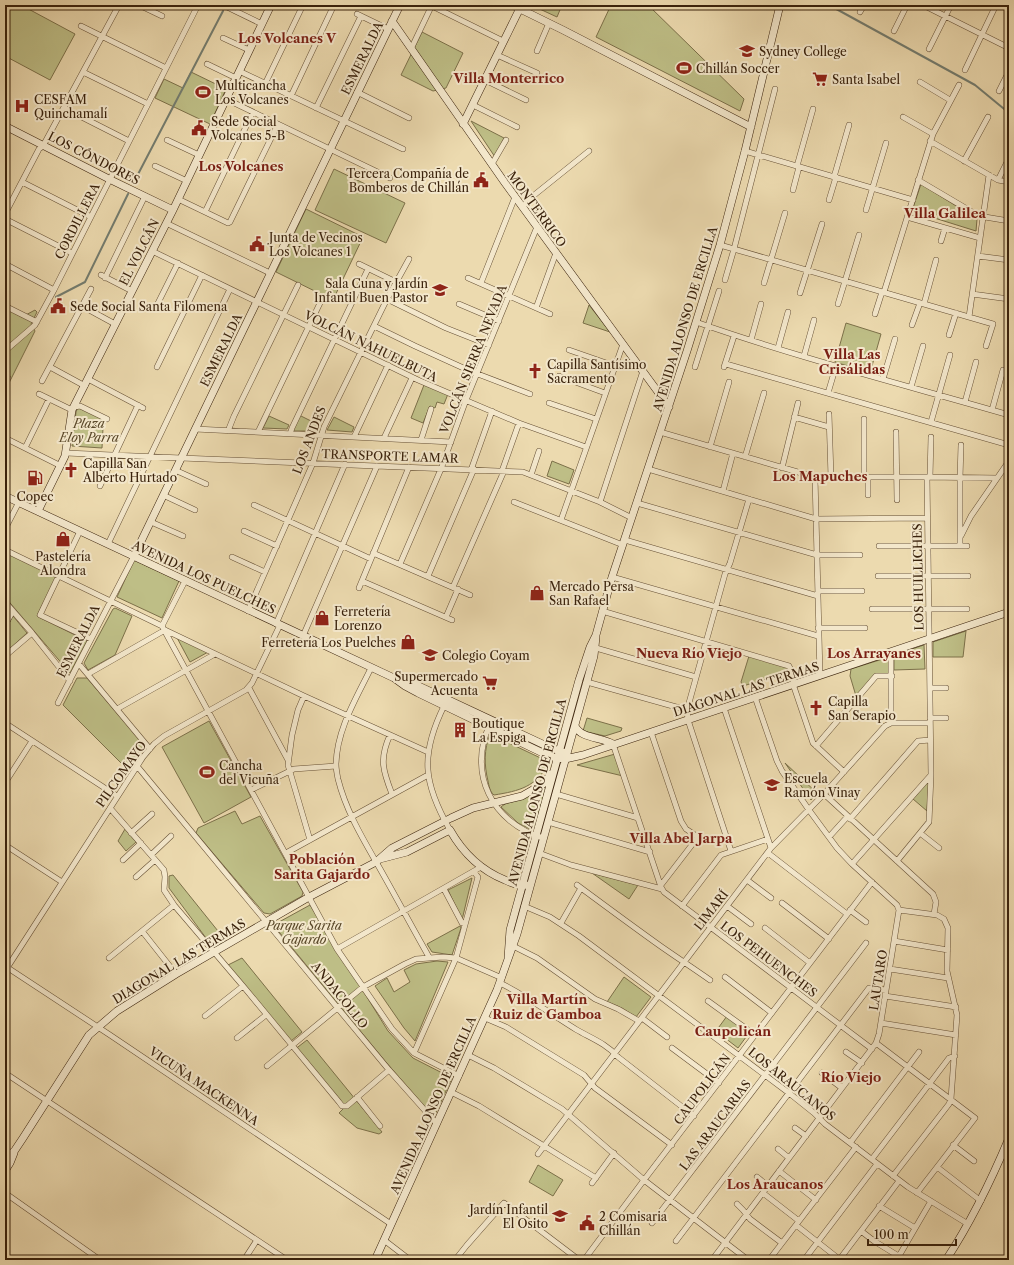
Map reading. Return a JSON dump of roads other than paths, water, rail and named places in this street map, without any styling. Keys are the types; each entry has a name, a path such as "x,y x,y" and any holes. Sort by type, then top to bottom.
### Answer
{"main road":[{"name":"EL VOLCÁN","path":"38,511 66,453 73,408 173,210 271,5"},
{"name":"ESMERALDA","path":"134,556 400,5"},
{"path":"512,5 520,7 751,127"},
{"name":"AVENIDA ALONSO DE ERCILLA","path":"375,1260 485,1018 501,981 513,946 539,853 540,837 558,755 584,664 596,635 612,577 669,406 720,245 751,127 780,5"},
{"path":"463,124 520,7"},
{"name":"MONTERRICO","path":"392,21 515,197 669,406"},
{"name":"LOS CÓNDORES","path":"5,126 173,210"},
{"name":"AVENIDA LOS PUELCHES","path":"5,496 394,678 405,686 444,706 549,756 558,755"},
{"name":"DIAGONAL LAS TERMAS","path":"558,755 566,756 585,754 1009,612"},
{"name":"AVENIDA ALONSO DE ERCILLA","path":"508,958 510,930 522,885 540,837 548,822 596,648 596,635"},
{"name":"AVENIDA LOS PUELCHES","path":"394,678 406,680 492,720 558,755"},
{"path":"575,726 581,734 609,741 614,744"},
{"name":"DIAGONAL LAS TERMAS","path":"15,1150 89,1035 118,1011 176,974 309,897 377,860 392,848 473,808 522,796 543,784 554,770"},
{"path":"450,830 463,849 481,867 496,877 511,883 522,885 528,883 532,879"},
{"name":"DIAGONAL LAS TERMAS","path":"377,860 407,852 450,830"},
{"path":"946,1260 981,1200 1009,1138"},
{"path":"5,1160 15,1150"},
{"path":"5,1171 15,1150"}],"street":[{"path":"5,212 39,149 43,146 64,108 119,5"},
{"path":"139,5 162,16"},
{"name":"CORDILLERA","path":"5,351 37,322 198,5"},
{"path":"223,5 262,24"},
{"path":"265,84 303,5"},
{"path":"291,96 334,5"},
{"path":"860,12 864,5"},
{"path":"894,31 908,5"},
{"path":"924,5 1009,48"},
{"path":"929,49 951,5"},
{"path":"964,70 996,5"},
{"path":"411,49 432,6 503,41"},
{"path":"316,108 359,15 388,29"},
{"path":"537,51 549,23"},
{"path":"81,26 166,68"},
{"path":"223,38 249,50"},
{"path":"497,54 537,73"},
{"path":"207,64 236,78"},
{"path":"239,71 403,149"},
{"path":"999,90 1009,71"},
{"path":"83,72 148,104"},
{"path":"485,80 526,100"},
{"path":"920,82 950,100"},
{"path":"875,314 907,217 932,134 958,85"},
{"path":"725,280 776,89"},
{"path":"357,92 410,118"},
{"path":"226,99 390,178"},
{"path":"472,105 517,127"},
{"path":"64,108 129,141"},
{"path":"793,190 814,109"},
{"path":"205,212 253,112"},
{"path":"903,117 932,134"},
{"path":"964,161 988,117"},
{"path":"178,199 229,223 278,124"},
{"path":"829,200 849,125"},
{"path":"168,140 199,155"},
{"path":"492,164 506,140"},
{"path":"930,141 998,180 1009,182"},
{"path":"866,210 886,143"},
{"path":"523,207 528,200 589,151"},
{"path":"745,151 912,200"},
{"path":"998,180 1009,158"},
{"path":"155,166 186,181"},
{"path":"969,317 989,175"},
{"path":"918,180 976,215 1009,221"},
{"path":"22,182 91,217"},
{"path":"132,291 103,277 145,196"},
{"path":"481,283 515,197"},
{"path":"764,283 785,213"},
{"path":"907,217 980,238"},
{"path":"5,220 72,254"},
{"path":"166,223 270,273"},
{"path":"800,293 822,224"},
{"name":"VOLCÁN SIERRA NEVADA","path":"400,564 441,468 466,400 537,227"},
{"path":"941,241 945,228"},
{"path":"838,304 859,235"},
{"path":"720,245 993,324 986,346"},
{"name":"VOLCÁN NAHUELBUTA","path":"152,251 412,378 519,422 586,447"},
{"path":"536,308 556,253"},
{"path":"978,256 1009,260"},
{"name":"LOS ANDES","path":"248,611 313,463 324,427 360,352 409,259"},
{"path":"912,325 922,303 936,260"},
{"path":"158,305 178,263"},
{"path":"5,264 54,290"},
{"path":"359,264 396,282"},
{"path":"290,434 368,269"},
{"path":"157,367 202,275"},
{"path":"468,278 550,314"},
{"path":"228,431 237,409 298,285"},
{"path":"42,381 91,289"},
{"path":"108,544 230,289"},
{"path":"695,367 719,291"},
{"path":"972,294 1009,299"},
{"path":"387,299 446,328 489,345"},
{"path":"258,432 321,301"},
{"path":"459,304 499,321"},
{"path":"751,340 761,304"},
{"path":"5,306 37,322"},
{"path":"82,306 115,324"},
{"path":"778,348 788,312"},
{"path":"949,335 956,313"},
{"path":"804,356 814,320"},
{"path":"696,322 734,336 836,366 1009,414"},
{"path":"374,326 477,374 530,394"},
{"path":"734,336 725,366 828,393 1009,445"},
{"path":"883,379 895,339"},
{"path":"561,520 623,344"},
{"path":"911,387 923,346"},
{"path":"569,350 615,366"},
{"path":"931,422 950,355"},
{"path":"965,402 976,362"},
{"path":"354,437 388,365"},
{"path":"828,393 836,366"},
{"path":"50,368 141,406 114,455 100,486"},
{"path":"992,410 1003,370"},
{"path":"600,502 643,371"},
{"path":"5,373 8,378"},
{"path":"558,376 605,393"},
{"path":"384,438 412,378"},
{"path":"710,447 729,382"},
{"path":"745,457 764,393"},
{"path":"39,394 73,408 80,406 107,419"},
{"path":"25,448 49,399"},
{"path":"549,403 596,419"},
{"path":"782,468 798,403"},
{"path":"421,440 431,409"},
{"path":"428,576 473,470 492,411"},
{"path":"830,414 829,427 831,477"},
{"path":"794,417 829,427"},
{"path":"864,419 868,495"},
{"path":"446,617 456,588 503,471 519,422"},
{"path":"195,429 451,442"},
{"path":"660,432 815,477 997,478"},
{"path":"896,432 897,500"},
{"name":"LOS HUILLICHES","path":"897,861 930,822 931,775 927,518 931,437"},
{"path":"5,438 61,466"},
{"path":"960,546 961,445"},
{"path":"531,475 539,451"},
{"name":"TRANSPORTE LAMAR","path":"66,453 523,472 600,502 632,518"},
{"path":"723,491 733,453"},
{"path":"960,538 971,516 1009,461"},
{"name":"PILCOMAYO","path":"6,967 136,766 150,749 164,736 244,692 248,688 257,674 345,464"},
{"path":"303,636 377,466"},
{"path":"358,588 409,467"},
{"path":"648,469 816,519 927,518"},
{"path":"175,470 206,484"},
{"path":"815,477 820,676"},
{"path":"163,495 195,510"},
{"path":"731,851 688,720 687,710 716,607 749,499"},
{"path":"5,529 19,502"},
{"path":"514,502 624,542 818,594 862,591"},
{"path":"637,503 817,555 860,555"},
{"path":"254,505 371,559"},
{"path":"151,522 183,536"},
{"path":"80,531 40,615 91,639"},
{"path":"244,531 277,546"},
{"path":"879,546 967,546"},
{"path":"5,550 111,601 215,654 428,752"},
{"path":"373,553 470,595"},
{"name":"ESMERALDA","path":"58,703 134,556"},
{"path":"232,557 265,572"},
{"path":"878,576 968,576"},
{"path":"612,577 818,636"},
{"path":"88,674 164,628 185,581"},
{"path":"362,581 452,620"},
{"path":"5,602 70,681"},
{"path":"872,609 967,609"},
{"path":"5,625 13,611"},
{"path":"602,611 789,666 793,674 793,684 812,740 816,746 844,772"},
{"path":"164,628 337,949 392,1029 414,1053 459,1076"},
{"path":"818,628 865,628"},
{"path":"5,656 32,633"},
{"path":"596,648 696,677"},
{"path":"891,652 891,723 930,721 946,718"},
{"path":"116,708 215,654"},
{"path":"79,664 150,749"},
{"path":"371,668 348,716 339,741 336,766 342,796 429,957"},
{"path":"816,746 876,676 892,676"},
{"path":"587,682 687,710"},
{"path":"248,688 288,760"},
{"path":"930,688 946,688"},
{"path":"304,696 298,710 288,760 289,770 310,840"},
{"path":"755,697 779,767 837,848 852,864 897,905 899,910 934,914 942,917 948,925 948,978 957,1015 951,1100 893,1176"},
{"path":"444,706 434,728 428,752 428,775 435,800 450,830"},
{"path":"724,708 768,839 770,851 849,912 866,922"},
{"path":"492,720 482,748 481,768 485,786 494,803 512,823 524,831 540,837"},
{"path":"5,723 117,796"},
{"name":"LIMARÍ","path":"538,1154 770,851 884,727 891,723"},
{"path":"651,732 681,821 686,829 698,837 662,887"},
{"path":"390,734 383,758 384,775 392,794"},
{"path":"829,837 849,818 918,741 930,740"},
{"path":"5,783 32,741"},
{"path":"614,744 662,887"},
{"name":"ANDACOLLO","path":"136,766 389,1070 437,1124"},
{"path":"251,790 294,768 336,766"},
{"path":"286,854 428,775"},
{"path":"852,864 931,775"},
{"path":"556,794 638,818"},
{"path":"824,794 935,896 936,902 934,914"},
{"path":"110,808 164,870 165,877 163,889 174,905 342,1106 347,1106 389,1070"},
{"path":"131,833 152,814"},
{"path":"548,822 650,852"},
{"path":"920,833 939,848"},
{"path":"151,855 171,836"},
{"path":"682,906 721,855 768,839"},
{"path":"123,860 141,843"},
{"path":"5,845 62,882"},
{"path":"539,853 571,864 662,887"},
{"path":"136,877 155,860"},
{"path":"337,949 481,867"},
{"path":"414,1053 456,958 478,877 474,872"},
{"path":"747,880 771,898"},
{"name":"CAUPOLICÁN","path":"584,1260 872,882"},
{"path":"561,924 579,886 627,922 710,980"},
{"name":"LOS PEHUENCHES","path":"662,887 666,894 872,1049"},
{"path":"444,889 462,923 465,924"},
{"path":"782,903 829,939"},
{"path":"109,958 174,905"},
{"name":"LOS ARAUCANOS","path":"524,906 561,924 579,936 765,1075 899,1181 968,1224"},
{"path":"727,906 751,924"},
{"name":"LAUTARO","path":"712,1260 876,1043 880,1034 899,910"},
{"path":"765,928 810,963"},
{"path":"142,931 176,974"},
{"path":"894,941 948,950"},
{"name":"LAS ARAUCARIAS","path":"652,1223 866,943"},
{"path":"513,946 537,958 595,999 641,1020 667,1038"},
{"path":"267,1066 363,987 416,959 429,957 456,958 501,981 578,1030 608,1047 694,1116"},
{"name":"VICUÑA MACKENNA","path":"6,967 391,1224"},
{"path":"890,969 948,978"},
{"path":"725,977 772,1013"},
{"path":"205,1016 243,986"},
{"path":"676,1241 869,988 886,990"},
{"path":"885,996 956,1007"},
{"path":"708,1001 755,1035"},
{"path":"237,1038 266,1015"},
{"path":"485,1018 506,1027 584,1075 595,1088 672,1145"},
{"path":"881,1024 956,1035"},
{"path":"876,1043 975,1118 917,1193"},
{"path":"672,1048 719,1083"},
{"path":"846,1052 862,1063"},
{"path":"850,1143 919,1052"},
{"path":"468,1055 550,1101 568,1114 644,1180 748,1260"},
{"path":"872,1160 949,1058 955,1056"},
{"path":"5,1073 287,1260"},
{"path":"822,1073 842,1088"},
{"path":"452,1092 475,1104 596,1178"},
{"path":"357,1097 380,1126"},
{"path":"795,1128 806,1136"},
{"path":"953,1146 974,1161"},
{"path":"769,1260 856,1147"},
{"path":"778,1149 789,1158"},
{"path":"592,1183 614,1153"},
{"path":"804,1260 877,1164"},
{"path":"937,1167 981,1200"},
{"path":"779,1171 816,1200"},
{"path":"757,1177 768,1186"},
{"path":"763,1193 839,1259 899,1181"},
{"path":"5,1193 100,1260"},
{"path":"898,1256 931,1201"},
{"path":"455,1260 504,1203 579,1260"},
{"path":"737,1204 750,1218 782,1243"},
{"path":"879,1206 915,1228"},
{"path":"861,1231 905,1260"},
{"path":"244,1260 257,1240"},
{"path":"384,1240 410,1260"}],"waterway":[{"path":"829,5 975,85 1009,113"},
{"path":"135,180 223,11"},
{"path":"56,297 85,282 128,194"}],"place":[{"name":"Sydney College","path":"747,51"},
{"name":"Chillán Soccer","path":"684,68"},
{"name":"Santa Isabel","path":"820,79"},
{"name":"Multicancha Los Volcanes","path":"203,92"},
{"name":"CESFAM Quinchamalí","path":"22,106"},
{"name":"Sede Social Volcanes 5-B","path":"199,128"},
{"name":"Tercera Compañía de Bomberos de Chillán","path":"481,180"},
{"name":"Junta de Vecinos Los Volcanes 1","path":"257,244"},
{"name":"Sala Cuna y Jardín Infantil Buen Pastor","path":"440,290"},
{"name":"Sede Social Santa Filomena","path":"58,306"},
{"name":"Capilla Santísimo Sacramento","path":"535,371"},
{"name":"Capilla San Alberto Hurtado","path":"71,470"},
{"name":"Copec","path":"35,478"},
{"name":"Pastelería Alondra","path":"63,539"},
{"name":"Mercado Persa San Rafael","path":"537,593"},
{"name":"Ferretería Lorenzo","path":"322,618"},
{"name":"Ferretería Los Puelches","path":"408,642"},
{"name":"Colegio Coyam","path":"430,655"},
{"name":"Supermercado Acuenta","path":"490,683"},
{"name":"Capilla San Serapio","path":"816,708"},
{"name":"Boutique La Espiga","path":"460,730"},
{"name":"Cancha del Vicuña","path":"207,772"},
{"name":"Escuela Ramón Vinay","path":"772,785"},
{"name":"Jardín Infantil El Osito","path":"560,1216"},
{"name":"2 Comisaria Chillán","path":"587,1223"}],"district":[{"name":"Los Volcanes V","path":"287,38"},
{"name":"Villa Monterrico","path":"509,78"},
{"name":"Los Volcanes","path":"241,166"},
{"name":"Villa Galilea","path":"945,213"},
{"name":"Villa Las Crisálidas","path":"852,362"},
{"name":"Los Mapuches","path":"820,476"},
{"name":"Nueva Río Viejo","path":"689,653"},
{"name":"Los Arrayanes","path":"874,653"},
{"name":"Villa Abel Jarpa","path":"681,838"},
{"name":"Población Sarita Gajardo","path":"322,866"},
{"name":"Villa Martín Ruiz de Gamboa","path":"547,1006"},
{"name":"Caupolicán","path":"733,1031"},
{"name":"Río Viejo","path":"851,1077"},
{"name":"Los Araucanos","path":"775,1184"}],"park label":[{"name":"Plaza Eloy Parra","path":"89,430"},
{"name":"Parque Sarita Gajardo","path":"304,932"}]}
